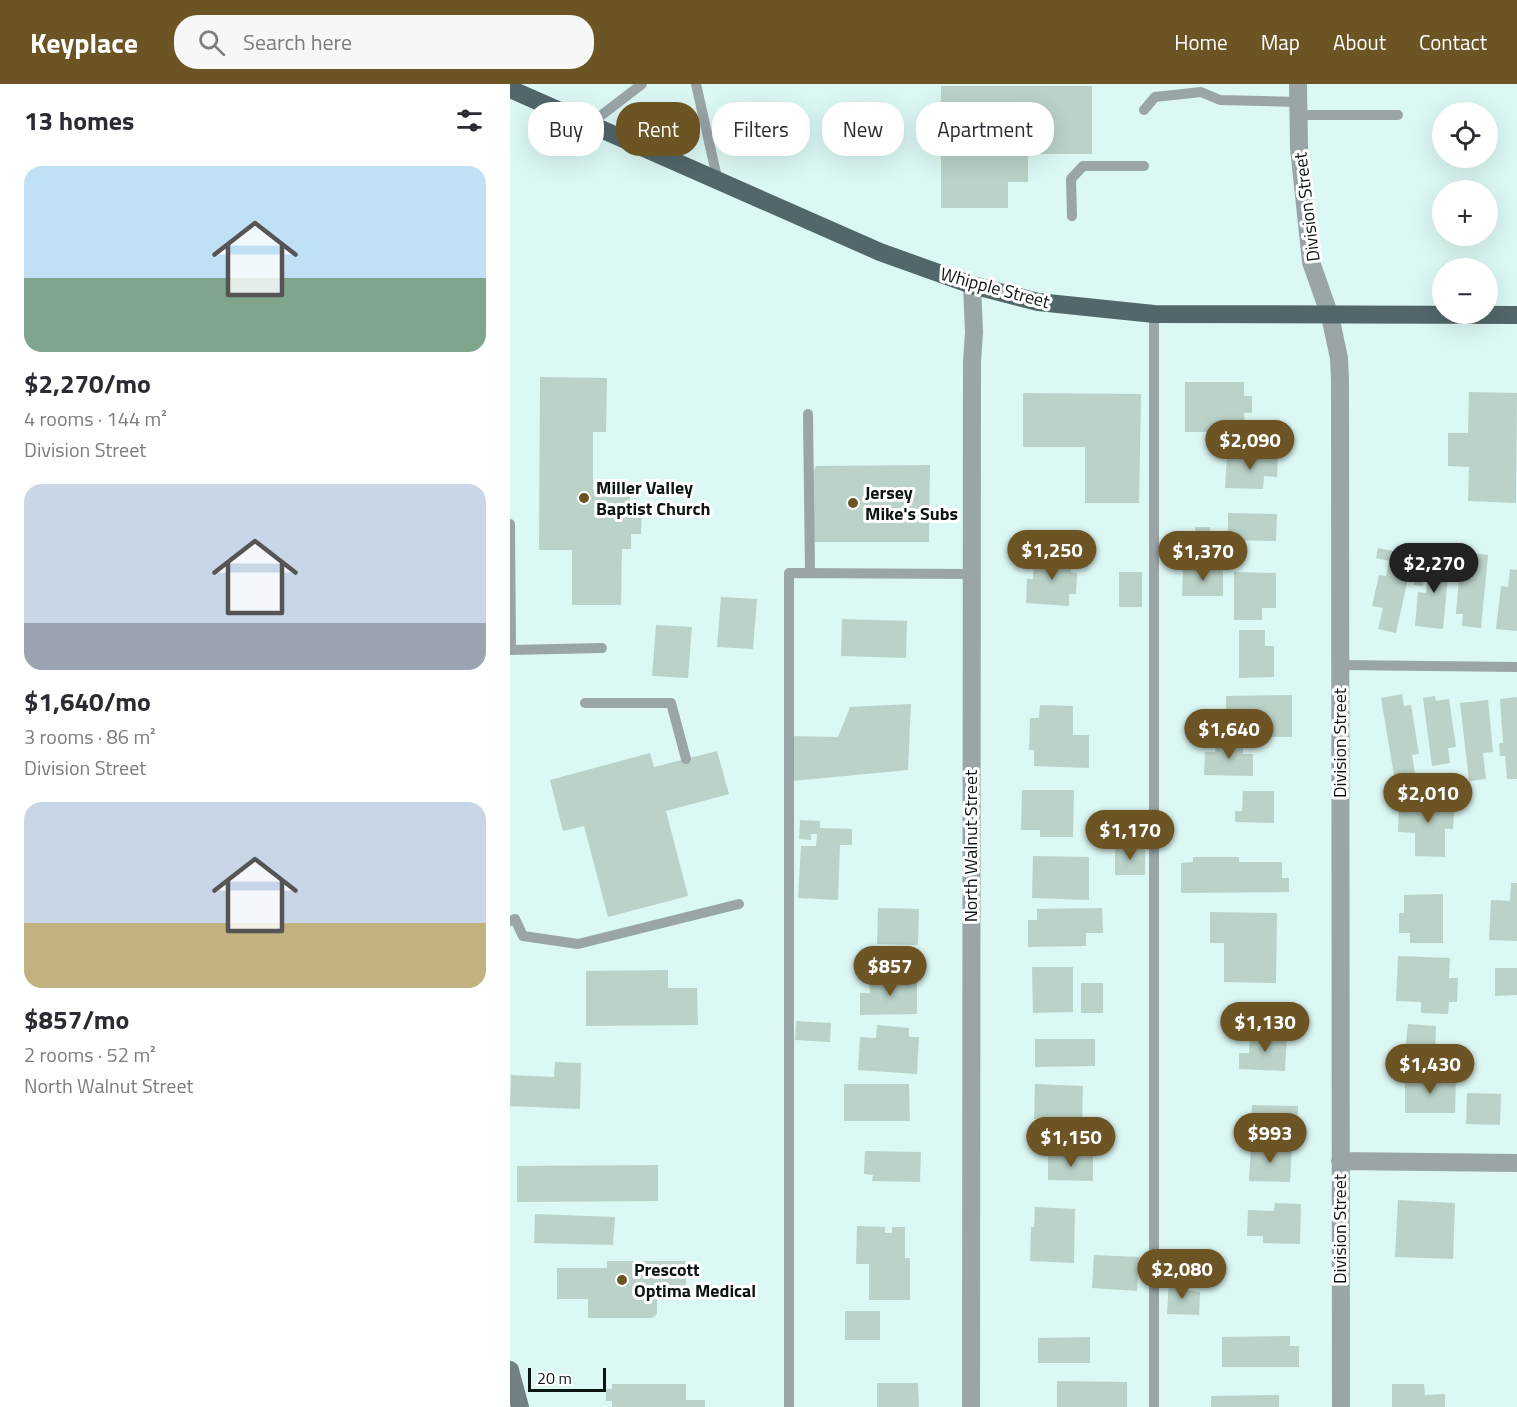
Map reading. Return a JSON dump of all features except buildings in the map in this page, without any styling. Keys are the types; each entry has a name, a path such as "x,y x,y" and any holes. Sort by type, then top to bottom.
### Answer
{"main road":[{"name":"Whipple Street","path":"510,89 540,102"},
{"name":"Whipple Street","path":"604,130 880,252 972,285 1038,302 1154,314 1517,315"},
{"path":"510,1370 520,1407"}],"street":[{"name":"Division Street","path":"1298,100 1311,262 1330,316 1339,358 1340,380 1341,1407"},
{"name":"North Walnut Street","path":"971,1407 971,574 974,332 972,285"},
{"path":"1340,1161 1517,1163"}],"lane":[{"path":"604,113 642,84"},
{"path":"696,84 718,182"},
{"path":"1144,110 1155,98 1201,92 1220,100 1298,100 1398,115"},
{"path":"1072,216 1071,179 1083,166 1144,166"},
{"path":"1154,314 1154,1407"},
{"path":"808,414 810,573"},
{"path":"510,524 511,650 602,648"},
{"path":"789,1407 789,573 971,574"},
{"path":"1340,664 1517,667"},
{"path":"585,703 671,703 686,759"},
{"path":"510,921 515,919 524,936 578,944 739,904"}],"place":[{"name":"Miller Valley Baptist Church","path":"584,498"},
{"name":"Jersey Mike's Subs","path":"853,503"},
{"name":"Prescott Optima Medical","path":"622,1280"}]}
